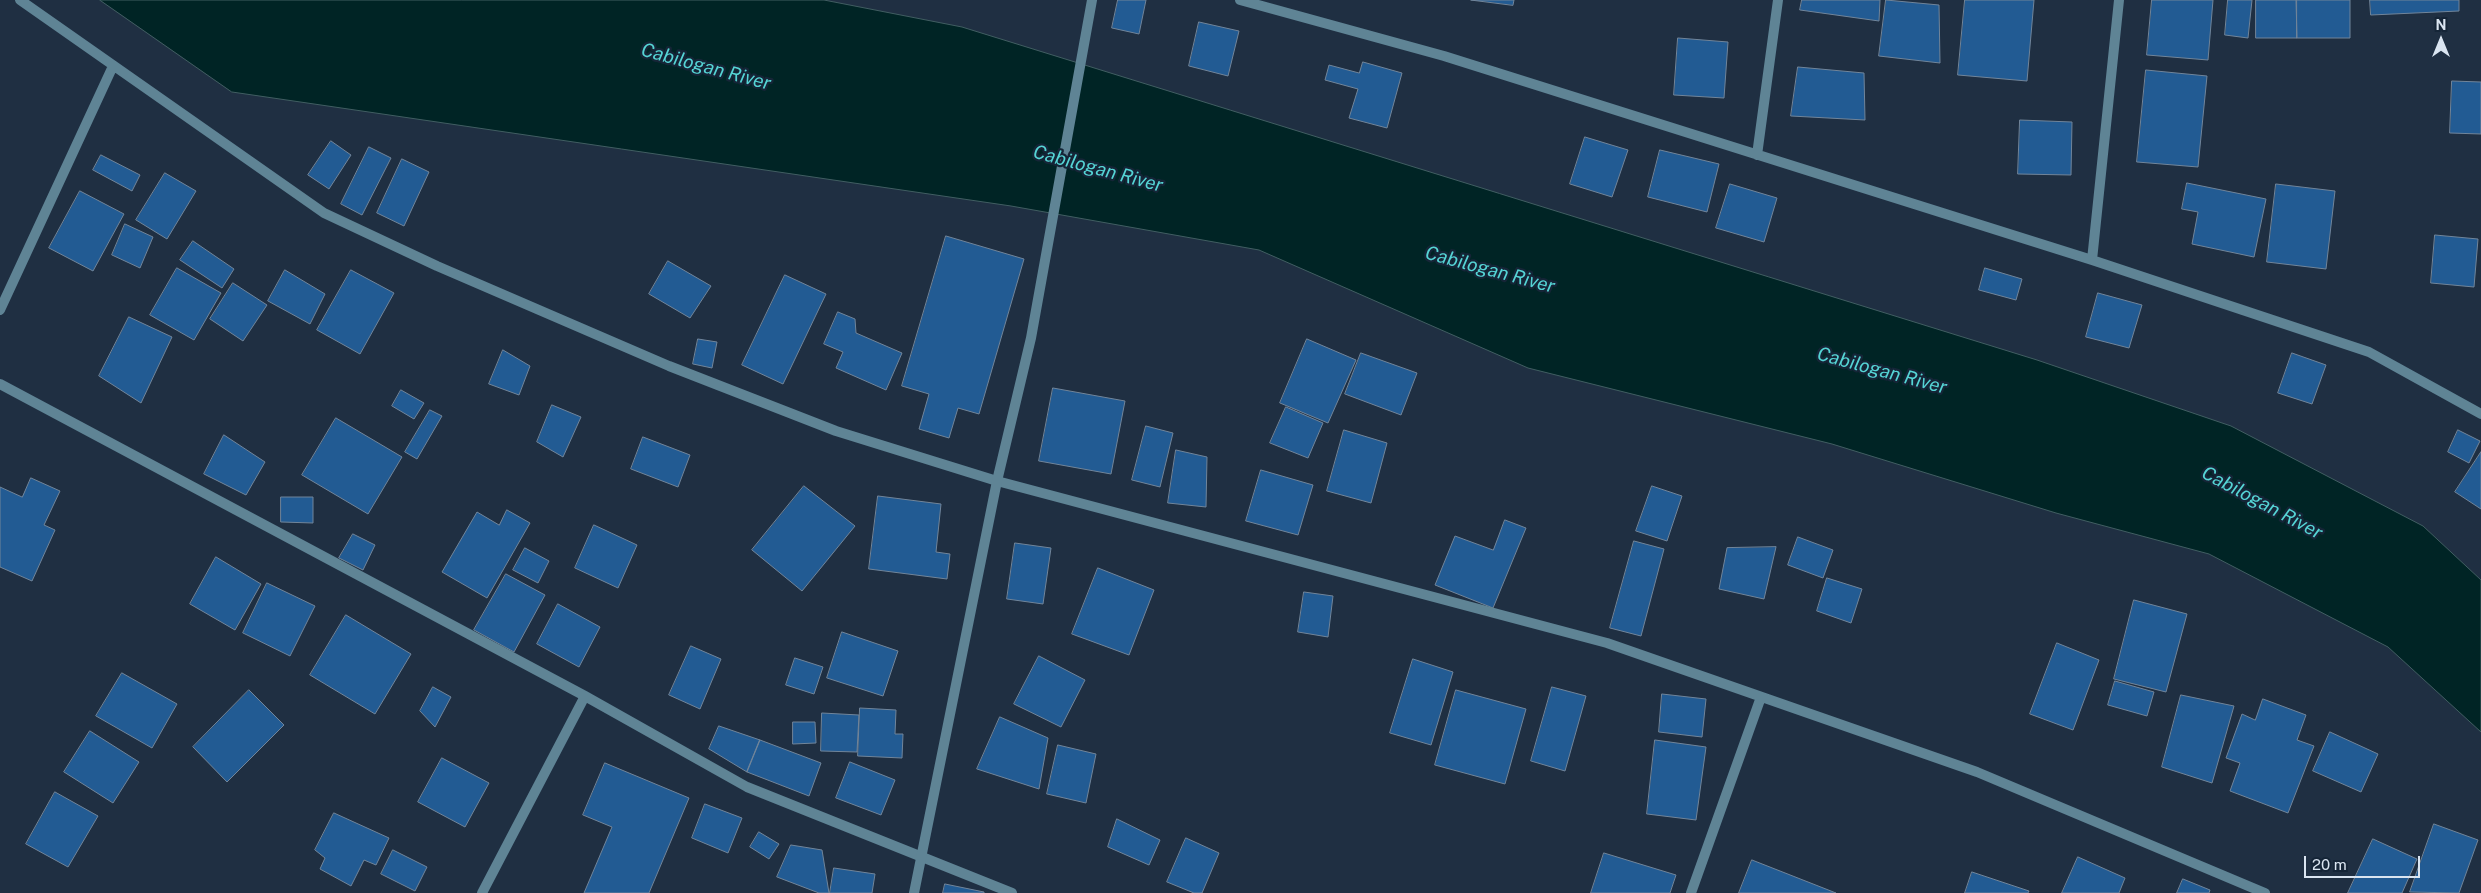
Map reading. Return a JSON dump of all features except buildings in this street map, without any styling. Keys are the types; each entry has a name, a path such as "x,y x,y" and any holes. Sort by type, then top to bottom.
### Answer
{"street":[{"path":"20,0 324,213 437,266 669,366 836,431 997,481 1607,643 1977,772 2265,893"},
{"path":"914,893 997,481 1030,338 1092,0"},
{"path":"1240,0 1444,56 2092,260 2369,352 2481,414"},
{"path":"1757,155 1778,0"},
{"path":"2092,260 2119,0"},
{"path":"0,310 113,66"},
{"path":"0,384 585,696 747,787 1012,893"},
{"path":"482,893 585,696"},
{"path":"1692,893 1761,697"}],"water":[{"name":"Cabilogan River","path":"100,0 824,0 962,27 2037,360 2231,426 2423,526 2481,580 2481,732 2388,647 2209,554 2056,513 1832,444 1528,368 1259,250 1011,206 232,92"}]}
